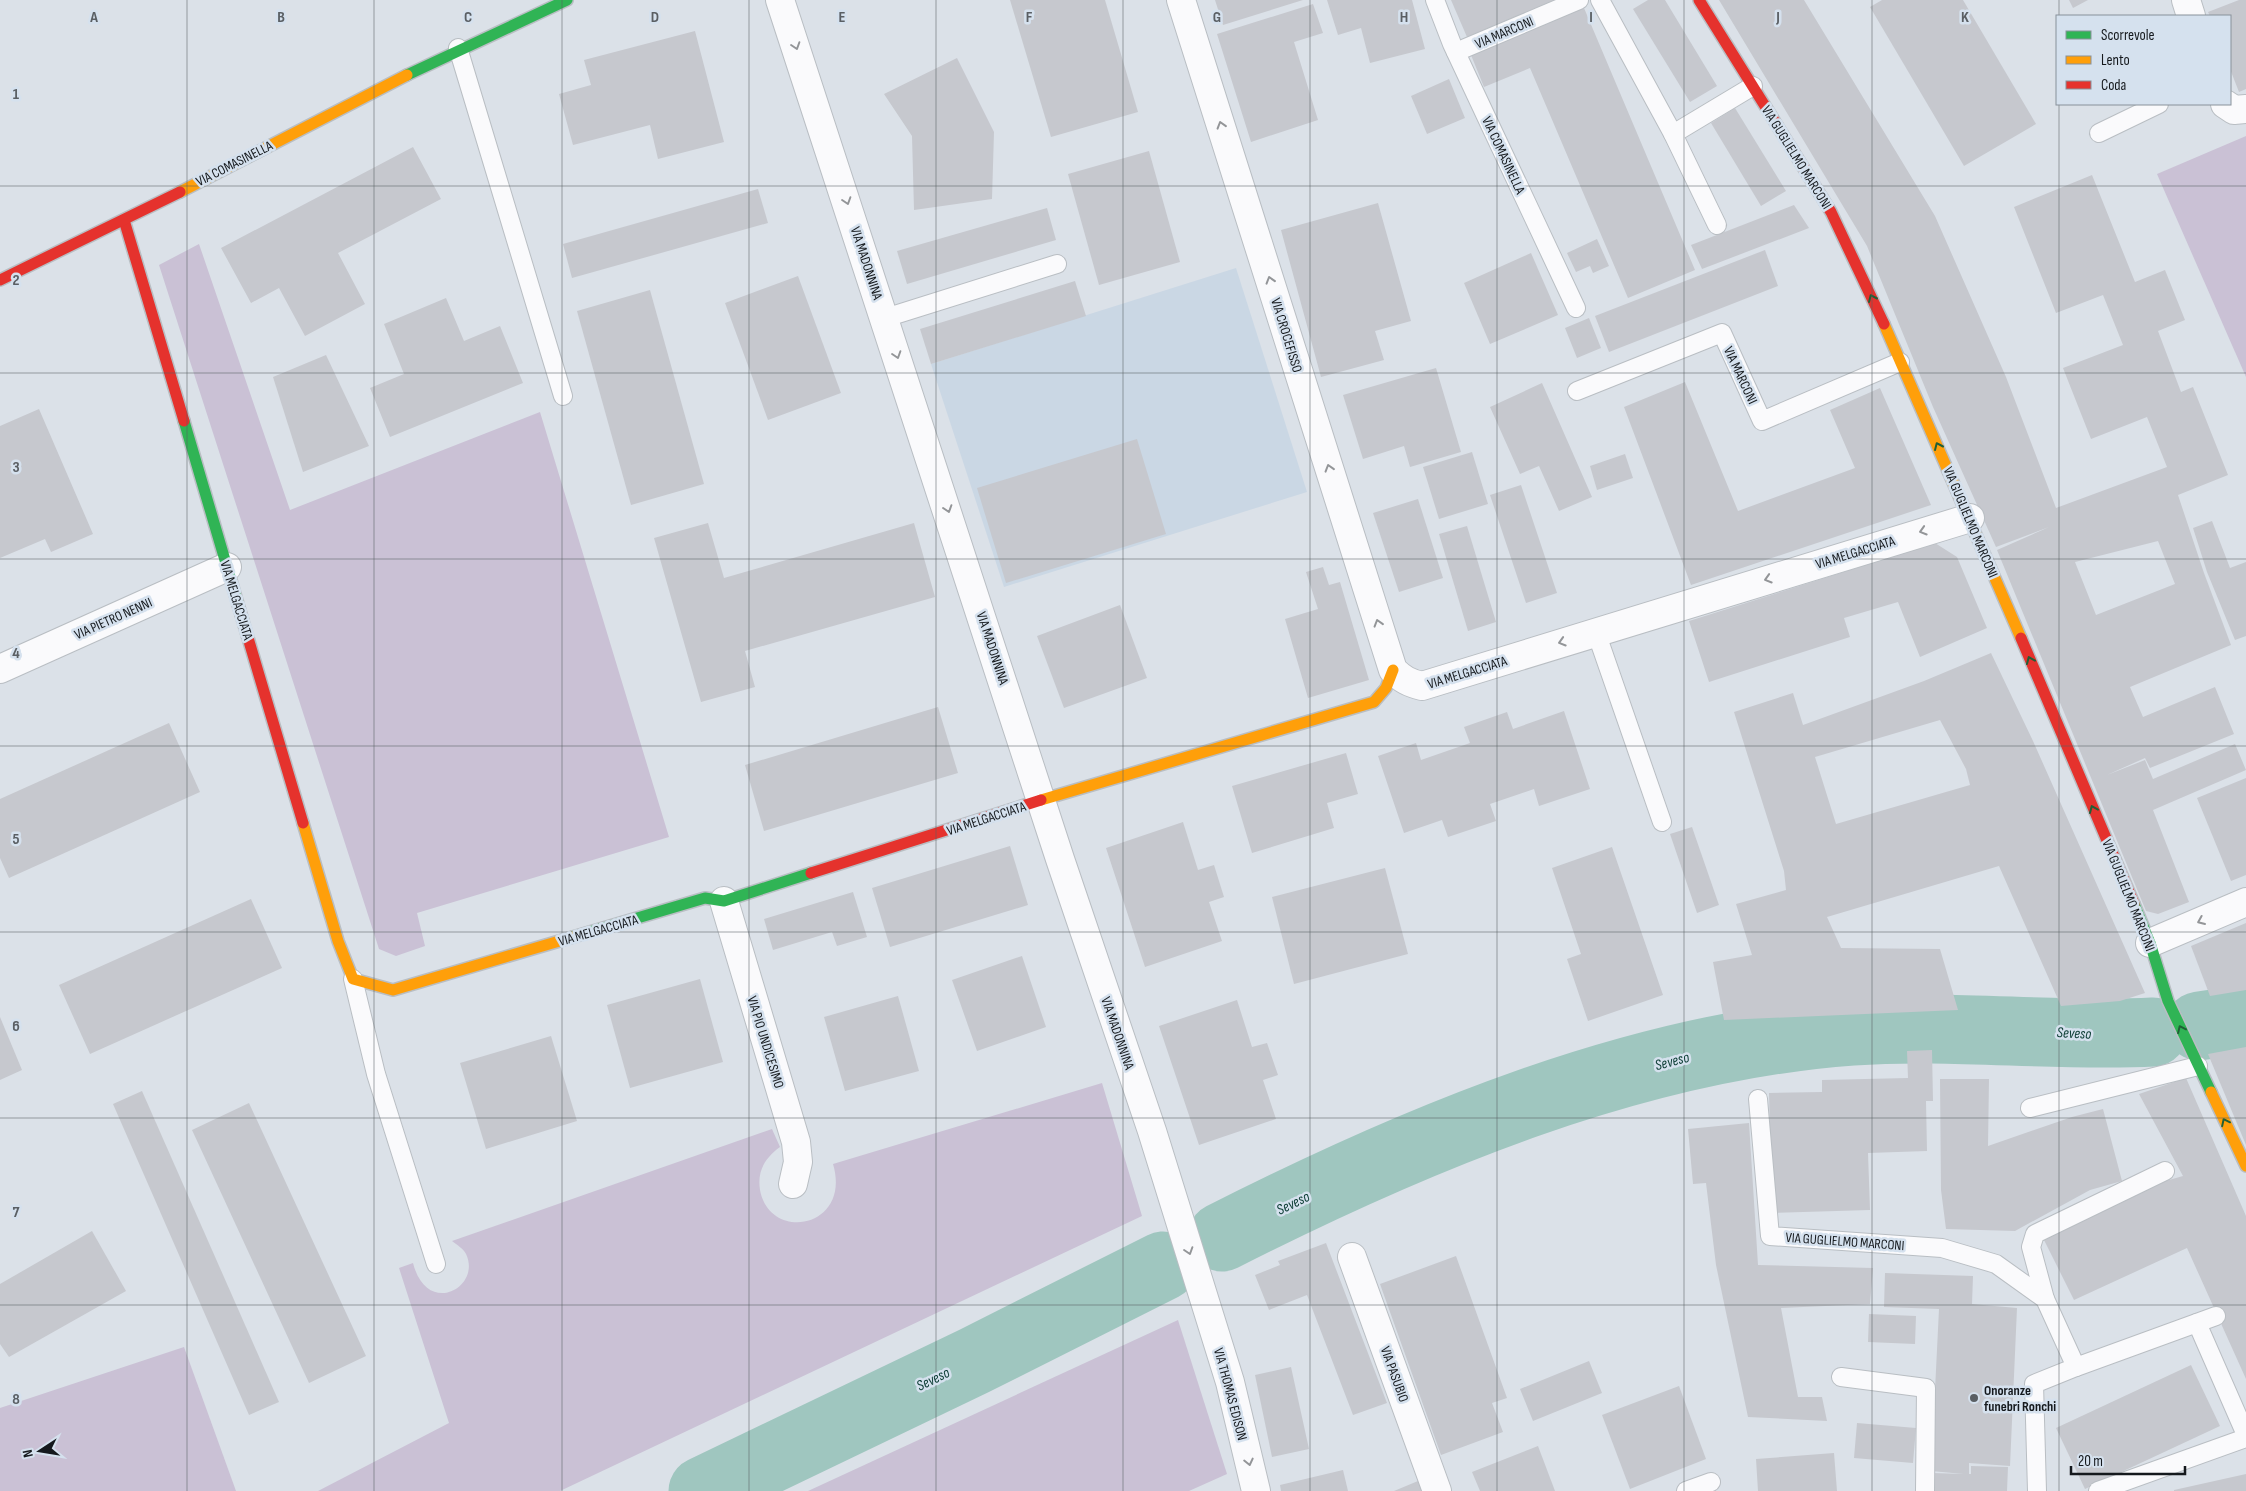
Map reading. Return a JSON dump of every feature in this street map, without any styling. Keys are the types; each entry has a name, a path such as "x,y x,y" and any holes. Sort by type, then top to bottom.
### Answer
{"street":[{"name":"VIA MADONNINA","path":"780,0 1041,800 1152,1131 1204,1297"},
{"name":"VIA CROCEFISSO","path":"1181,0 1392,670"},
{"name":"VIA GUGLIELMO MARCONI","path":"1698,0 1831,212 1970,518 2150,943 2168,1001 2246,1166"},
{"path":"2186,0 2192,15"},
{"name":"VIA COMASINELLA","path":"4,278 124,220 458,48 562,1"},
{"path":"2226,105 2234,110 2246,109"},
{"name":"VIA MELGACCIATA","path":"124,220 338,940 353,979 393,990 705,898 724,901 1041,800 1374,702 1389,683 1392,670 1409,683 1422,686 1970,518"},
{"name":"VIA PIETRO NENNI","path":"0,669 227,567"},
{"name":"VIA PIO UNDICESIMO","path":"724,901 796,1142 798,1162 793,1184"},
{"path":"2150,943 2246,902"},
{"name":"VIA PASUBIO","path":"1352,1257 1437,1491"},
{"name":"VIA THOMAS EDISON","path":"1204,1297 1230,1382 1256,1491"}],"lane":[{"name":"VIA COMASINELLA","path":"1436,0 1456,52 1576,308"},
{"name":"VIA MARCONI","path":"1456,52 1579,0"},
{"path":"1600,0 1673,134 1717,225"},
{"path":"458,48 562,396"},
{"path":"1673,134 1753,86"},
{"path":"2099,133 2157,105"},
{"path":"885,318 1057,264"},
{"name":"VIA MARCONI","path":"1577,391 1722,333 1762,421 1900,362"},
{"path":"1596,632 1662,822"},
{"name":"VIA MELGACCIATA","path":"353,979 376,1074 436,1264"},
{"path":"2030,1108 2151,1078 2196,1061"},
{"name":"VIA GUGLIELMO MARCONI","path":"1758,1099 1770,1236 1942,1248 1996,1264 2045,1299"},
{"name":"VIA GUGLIELMO MARCONI","path":"2076,1367 2045,1299 2031,1247 2035,1234 2165,1171"},
{"path":"2037,1491 2034,1384 2216,1316"},
{"path":"2098,1491 2246,1437 2197,1323"},
{"path":"1841,1377 1926,1388 1925,1491"},
{"path":"1686,1491 1710,1482"}],"shaded area":[{"path":"2246,136 2246,377 2157,174"},
{"path":"199,244 290,510 540,412 669,837 417,913 425,946 396,956 379,949 159,265"},
{"path":"1236,268 1307,492 1004,587 931,364"},
{"path":"1102,1083 1142,1216 560,1491 318,1491 449,1423 399,1268 413,1263 420,1280 429,1289 440,1293 451,1292 460,1286 466,1277 469,1266 465,1252 452,1241 772,1129 780,1147 763,1165 759,1183 760,1190 767,1207 778,1217 793,1222 807,1221 821,1214 831,1203 836,1186 833,1164"},
{"path":"1178,1320 1227,1474 1189,1491 808,1491"},
{"path":"184,1347 236,1491 0,1491 0,1408"}],"building":[{"path":"1010,0 1105,0 1138,112 1051,137"},
{"path":"1215,0 1303,0 1223,25"},
{"path":"1327,0 1412,0 1425,49 1370,63 1361,28 1338,35"},
{"path":"1451,0 1555,0 1467,37"},
{"path":"1648,0 1665,0 1717,86 1690,102 1633,9"},
{"path":"1719,0 1804,0 1935,216 2006,377 2056,508 2167,467 2147,417 2091,439 2063,368 2123,345 2103,295 2056,313 2014,207 2092,175 2135,282 2165,270 2185,320 2158,331 2181,392 2193,387 2228,475 2178,495 2231,645 2130,687 2143,717 2215,687 2234,734 2150,768 2145,758 2107,775 2145,760 2153,779 2235,744 2246,770 2153,810 2189,902 2158,914 2146,911 1997,550 2049,527 1996,547 1933,407 1867,246","holes":["2158,541 2175,584 2096,615 2075,562"]},
{"path":"1882,0 1963,0 2036,124 1964,166 1870,7"},
{"path":"2069,0 2088,0 2073,8"},
{"path":"2239,0 2246,0 2246,89 2239,92 2231,72 2231,15 2210,15 2208,12"},
{"path":"1313,4 1323,33 1294,42 1318,120 1251,142 1217,34"},
{"path":"1584,8 1695,270 1628,298 1530,68 1484,87 1471,55"},
{"path":"695,31 724,142 658,159 650,125 573,145 559,94 591,85 584,60"},
{"path":"957,58 994,132 992,199 914,210 912,136 884,94"},
{"path":"1449,79 1465,118 1427,134 1411,96"},
{"path":"1735,108 1786,191 1761,206 1711,123"},
{"path":"413,147 441,199 338,253 365,304 305,336 279,288 251,303 221,248"},
{"path":"1149,151 1180,262 1099,285 1068,174"},
{"path":"758,189 768,223 572,278 563,244"},
{"path":"1378,203 1411,321 1375,331 1384,360 1321,377 1281,230"},
{"path":"1794,205 1809,228 1702,269 1691,245"},
{"path":"1047,208 1056,240 907,284 897,251"},
{"path":"1597,239 1609,266 1593,273 1590,266 1576,272 1567,253"},
{"path":"1765,250 1778,286 1609,352 1595,316"},
{"path":"1531,253 1558,315 1490,344 1464,283"},
{"path":"798,276 841,393 768,420 725,303"},
{"path":"1075,281 1086,316 931,364 920,329"},
{"path":"650,290 704,484 631,505 577,311"},
{"path":"446,298 464,341 500,326 523,383 390,437 370,388 404,374 384,324"},
{"path":"1589,318 1601,348 1577,358 1565,328"},
{"path":"326,355 369,446 303,472 273,377"},
{"path":"1436,368 1461,452 1410,467 1404,446 1363,459 1343,395"},
{"path":"1685,382 1738,511 1855,468 1830,410 1880,388 1931,505 1691,585 1624,407"},
{"path":"1542,383 1592,497 1559,511 1539,466 1520,474 1490,407"},
{"path":"39,409 93,534 51,552 45,539 0,558 0,426"},
{"path":"1137,439 1166,534 1006,583 977,488"},
{"path":"1472,452 1488,504 1439,519 1423,467"},
{"path":"1625,454 1633,478 1597,490 1590,466"},
{"path":"1521,485 1557,593 1526,603 1490,495"},
{"path":"1418,499 1443,578 1399,592 1373,513"},
{"path":"2212,521 2230,568 2246,562 2246,636 2235,640 2207,572 2193,528"},
{"path":"708,523 724,578 914,523 935,597 745,651 755,687 701,702 654,538"},
{"path":"1467,526 1496,622 1468,631 1439,534"},
{"path":"1935,543 1957,557 1987,628 1920,657 1898,602 1844,618 1850,637 1709,682 1689,621"},
{"path":"1323,567 1329,585 1340,582 1369,680 1308,698 1285,619 1318,609 1306,572"},
{"path":"1120,605 1147,678 1064,708 1037,636"},
{"path":"1991,653 2033,741 2145,993 2120,1001 2061,1006 1999,866 1827,917 1841,948 1940,949 1958,1010 1724,1020 1713,962 1752,955 1736,904 1786,890 1784,871 1734,712 1793,693 1803,725 1924,681","holes":["1940,720 1966,769 1970,785 1836,824 1815,757"]},
{"path":"938,707 958,773 764,831 745,765"},
{"path":"1564,711 1590,789 1539,806 1534,789 1490,804 1496,821 1448,837 1442,820 1404,833 1378,756 1416,743 1421,760 1470,743 1464,727 1507,712 1513,729"},
{"path":"169,723 200,792 9,878 0,858 0,799"},
{"path":"1346,753 1358,794 1327,803 1334,828 1252,853 1232,786"},
{"path":"2246,778 2246,875 2231,881 2197,798"},
{"path":"1183,822 1198,870 1214,865 1224,897 1209,902 1222,941 1145,967 1106,848"},
{"path":"1692,827 1719,905 1697,913 1670,834"},
{"path":"1010,846 1028,905 890,947 872,888"},
{"path":"1612,847 1663,995 1588,1021 1567,959 1581,954 1552,868"},
{"path":"1385,868 1408,954 1294,984 1272,897"},
{"path":"853,892 867,937 837,946 832,932 773,950 764,919"},
{"path":"251,899 282,968 90,1054 59,985"},
{"path":"2246,923 2246,990 2210,996 2191,946"},
{"path":"1022,956 1046,1027 977,1051 952,980"},
{"path":"700,979 723,1062 630,1088 607,1005"},
{"path":"898,996 919,1071 845,1091 824,1017"},
{"path":"1237,1000 1252,1047 1267,1043 1278,1075 1263,1080 1276,1119 1199,1145 1159,1026"},
{"path":"0,1017 22,1070 0,1080"},
{"path":"551,1036 577,1121 486,1149 460,1063"},
{"path":"2246,1047 2246,1145 2208,1054"},
{"path":"1932,1050 1933,1101 1926,1101 1927,1151 1868,1153 1870,1210 1772,1213 1769,1093 1822,1092 1822,1080 1908,1078 1907,1051"},
{"path":"2186,1078 2246,1216 2246,1379 2187,1248 2074,1300 2043,1238 2155,1184 2183,1176 2139,1094"},
{"path":"1940,1079 1989,1079 1988,1146 2072,1117 2103,1109 2122,1181 2090,1190 2015,1231 1946,1229 1941,1190"},
{"path":"142,1091 279,1402 249,1415 113,1104"},
{"path":"249,1103 366,1356 309,1383 192,1130"},
{"path":"1749,1123 1758,1265 1873,1268 1870,1304 1781,1308 1798,1397 1822,1397 1827,1421 1748,1417 1716,1265 1706,1183 1693,1184 1688,1129"},
{"path":"92,1231 126,1291 9,1357 0,1344 0,1284"},
{"path":"1326,1243 1387,1403 1353,1415 1307,1295 1269,1310 1255,1275 1280,1265 1278,1261"},
{"path":"1456,1256 1507,1398 1492,1403 1503,1432 1441,1455 1380,1284"},
{"name":"Onoranze funebri Ronchi","path":"1885,1273 1973,1276 1972,1304 2017,1308 2010,1466 1969,1463 1969,1474 1971,1474 1971,1466 2008,1467 2007,1491 1931,1491 1932,1473 1964,1474 1931,1471 1939,1309 1884,1307"},
{"path":"1869,1314 1916,1316 1915,1344 1868,1342"},
{"path":"1589,1361 1602,1393 1533,1421 1520,1389"},
{"path":"2191,1365 2220,1426 2085,1489 2056,1428"},
{"path":"1291,1367 1309,1449 1272,1457 1255,1375"},
{"path":"1679,1386 1706,1459 1630,1489 1602,1415"},
{"path":"1857,1423 1916,1428 1913,1463 1854,1458"},
{"path":"1538,1446 1555,1491 1480,1491 1472,1472"},
{"path":"1834,1453 1837,1491 1758,1491 1756,1459"},
{"path":"1343,1470 1348,1491 1281,1491 1280,1485"},
{"path":"2246,1474 2246,1491 2174,1491 2174,1490"},
{"path":"1418,1481 1422,1491 1394,1491"}],"waterway":[{"name":"Seveso","path":"2199,1026 2246,1019"},
{"name":"Seveso","path":"1222,1237 1371,1166 1449,1133 1528,1103 1608,1077 1689,1056 1770,1040 1890,1029 2078,1033 2153,1032"},
{"name":"Seveso","path":"703,1491 974,1361 1163,1266"}],"traffic: fast":[{"path":"407,75 567,0"},
{"path":"184,421 240,611"},
{"path":"573,937 705,898 724,901 811,873"},
{"path":"2134,904 2150,943 2168,1001 2211,1092"}],"traffic: slow":[{"path":"180,192 407,75"},
{"path":"1884,324 2021,638"},
{"path":"1041,800 1374,702 1386,688 1393,670"},
{"path":"303,823 338,941 353,979 393,990 573,937"},
{"path":"2211,1092 2246,1166"}],"traffic: jam":[{"path":"1699,0 1831,212 1884,324"},
{"path":"0,280 180,192"},
{"path":"124,220 184,421"},
{"path":"240,611 303,823"},
{"path":"2021,638 2134,904"},
{"path":"811,873 1041,800"}],"place":[{"name":"Onoranze funebri Ronchi","path":"1974,1398"}]}
